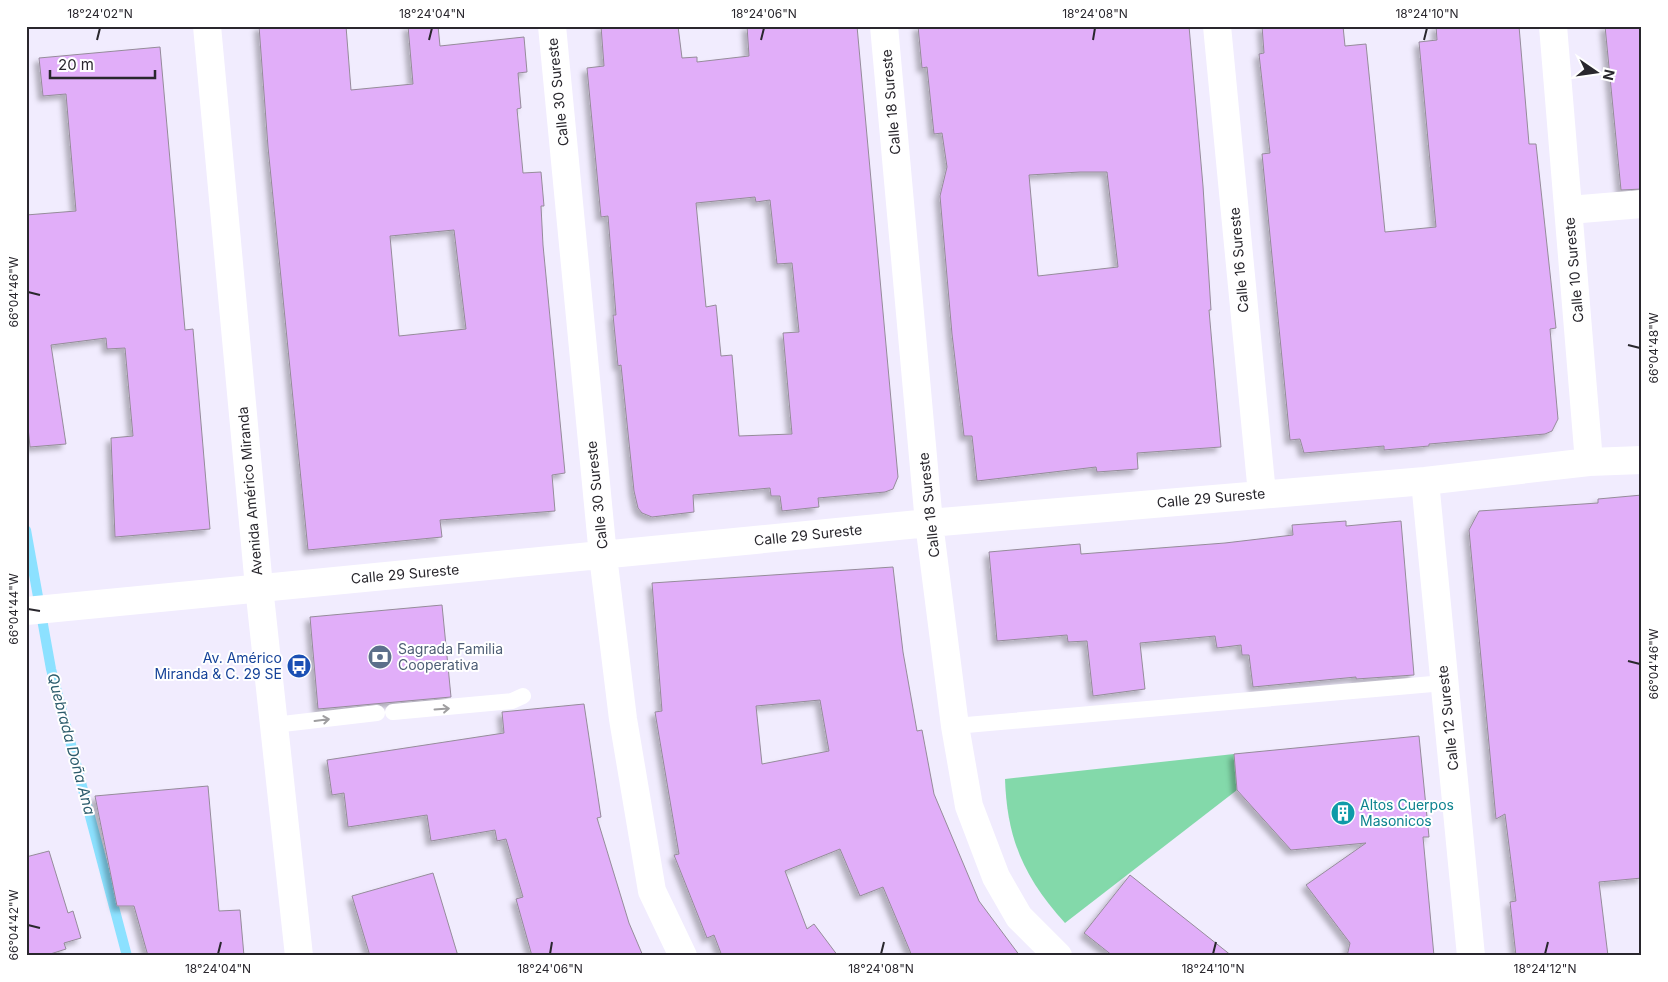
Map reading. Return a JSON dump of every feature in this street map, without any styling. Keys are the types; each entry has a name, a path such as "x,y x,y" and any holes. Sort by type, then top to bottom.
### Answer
{"street":[{"name":"Avenida Américo Miranda","path":"207,26 259,587 299,956"},
{"name":"Calle 30 Sureste","path":"552,26 603,556 623,719 652,890 683,956"},
{"name":"Calle 18 Sureste","path":"884,26 929,523 955,726 969,806 996,877 1019,917 1058,956"},
{"name":"Calle 16 Sureste","path":"1217,26 1262,494"},
{"name":"Calle 10 Sureste","path":"1553,26 1590,462"},
{"path":"1569,210 1642,204"},
{"path":"1590,462 1642,460"},
{"name":"Calle 29 Sureste","path":"26,611 929,523 1425,481 1590,462"},
{"name":"Calle 12 Sureste","path":"1425,481 1471,956"}],"lane":[{"path":"955,726 1444,683"},
{"path":"274,725 385,712 512,701 524,696"}],"green space":[{"path":"1234,754 1237,790 1065,923 1039,890 1020,857 1009,820 1005,779"}],"building":[{"path":"259,26 346,26 351,90 413,84 408,26 438,26 440,46 524,37 527,72 518,73 521,108 517,109 523,173 541,172 544,206 541,206 543,245 565,473 552,475 555,511 440,520 442,537 308,550 268,147","holes":["454,230 466,329 399,336 390,236"]},
{"path":"601,26 678,26 682,58 697,57 697,62 749,56 747,26 857,26 898,477 893,489 885,492 818,498 819,507 782,511 780,496 771,496 770,488 693,495 694,512 652,517 642,513 638,508 634,491 621,365 618,366 613,315 616,315 608,216 601,217 587,68 604,66","holes":["755,197 756,202 770,200 777,264 792,263 799,332 783,333 792,434 739,436 732,355 721,356 716,305 706,307 696,203"]},
{"path":"918,26 1189,26 1203,186 1211,310 1209,310 1221,447 1137,453 1138,469 1097,472 1096,467 977,481 972,436 964,436 952,334 940,196 947,167 942,133 934,134 927,67 922,68","holes":["1107,172 1118,267 1038,276 1029,175"]},
{"path":"1262,26 1343,26 1345,46 1366,44 1385,232 1436,227 1419,42 1437,40 1436,26 1519,26 1529,144 1536,144 1556,328 1550,329 1558,419 1552,431 1545,434 1429,444 1429,446 1384,450 1384,446 1304,453 1300,439 1290,440 1262,154 1270,153 1259,54 1264,53"},
{"path":"1605,26 1642,26 1642,189 1621,190"},
{"path":"160,47 185,330 193,329 210,529 115,537 111,438 133,436 125,348 107,349 106,338 51,345 66,444 30,447 26,407 26,215 76,211 66,94 43,96 39,58"},
{"path":"1642,495 1642,878 1599,882 1608,956 1516,956 1510,902 1516,901 1505,814 1496,819 1469,530 1479,511 1598,503 1598,499"},
{"path":"1346,521 1346,526 1401,521 1414,675 1356,679 1356,677 1253,687 1249,655 1242,655 1241,645 1217,648 1215,636 1140,643 1145,689 1093,696 1087,641 1068,642 1067,635 997,641 989,552 1080,544 1081,554 1225,543 1293,535 1292,525"},
{"path":"893,567 903,652 917,731 922,730 934,794 979,901 1020,956 912,956 883,887 860,896 840,849 785,871 807,929 814,924 838,956 722,956 714,935 707,938 674,855 679,854 655,712 662,711 652,583","holes":["820,700 829,751 762,764 756,706"]},
{"name":"Sagrada Familia Cooperativa","path":"442,605 451,697 318,709 310,617"},
{"path":"584,704 601,817 597,818 629,923 643,956 532,956 516,899 523,897 506,839 497,841 495,830 431,841 427,815 348,827 344,793 332,795 327,760 504,733 502,712"},
{"name":"Altos Cuerpos Masonicos","path":"1419,736 1429,837 1423,837 1434,956 1347,956 1350,943 1306,885 1366,843 1291,850 1237,790 1234,754"},
{"path":"208,786 219,911 240,910 244,956 148,956 134,906 117,906 95,796"},
{"path":"49,851 68,913 73,911 81,938 64,943 66,949 44,956 26,956 26,857"},
{"path":"433,873 458,956 370,956 352,896"},
{"path":"1130,875 1232,956 1113,956 1084,933"}],"waterway":[{"name":"Quebrada Doña Ana","path":"26,530 51,669 127,956"}],"place":[{"name":"Sagrada Familia Cooperativa","path":"380,657"},
{"name":"Av. Américo Miranda & C. 29 SE","path":"299,666"},
{"name":"Altos Cuerpos Masonicos","path":"1343,813"}]}
